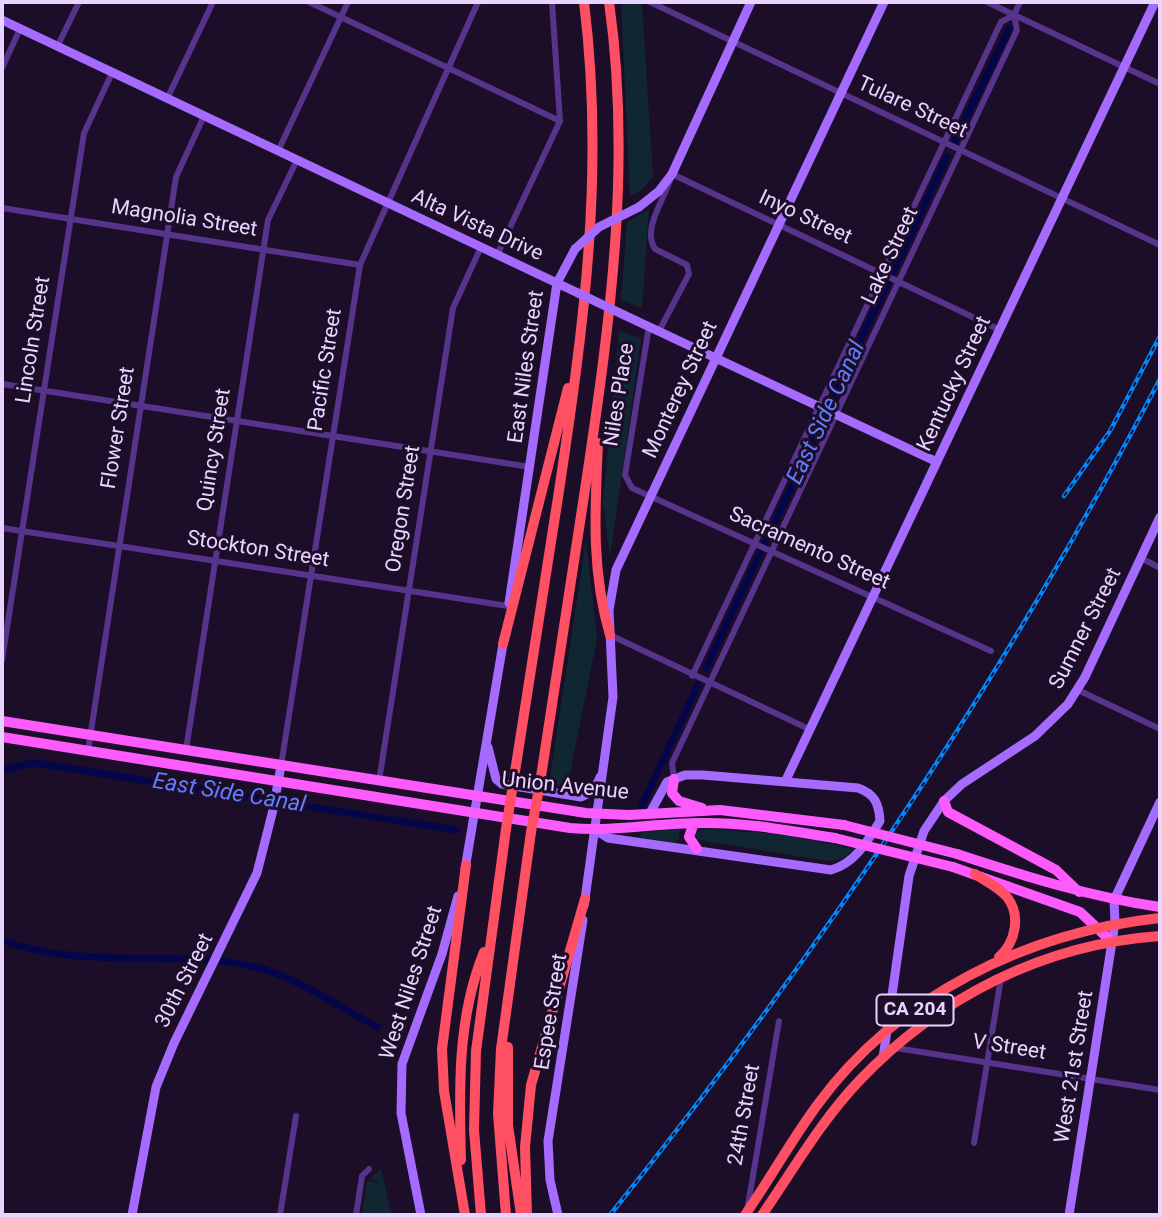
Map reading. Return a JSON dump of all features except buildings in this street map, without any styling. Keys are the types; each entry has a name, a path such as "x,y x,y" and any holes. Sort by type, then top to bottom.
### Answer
{"highway":[{"path":"481,1215 474,1087 490,936 579,356 594,192 591,70 584,2"},
{"path":"506,1215 498,1114 501,1049 531,832 601,384 618,236 617,78 609,2"},
{"path":"503,645 573,369 579,356"},
{"path":"601,384 594,545 602,609 610,635"},
{"path":"465,1215 444,1091 442,1049 466,865"},
{"path":"975,874 1005,895 1015,914 1011,943 994,962"},
{"path":"527,1215 525,1147 531,1084 585,899"},
{"name":"CA 204","path":"746,1214 818,1104 850,1066 888,1031 958,981 994,962 1115,923 1160,918"},
{"path":"463,1200 460,1073 463,1041 477,969 490,936"},
{"name":"CA 204","path":"762,1215 829,1118 894,1047 944,1008 1035,962 1112,942 1160,936"},
{"path":"508,1001 508,1125 521,1215"}],"main road":[{"name":"Union Avenue","path":"2,720 379,781 595,830 694,823 769,827 835,838 953,867 1080,912 1112,942"},
{"name":"Union Avenue","path":"2,737 278,781 477,804 598,815 709,810 782,815 844,825 957,854 1079,892 1160,907"},
{"path":"674,779 672,793 679,801 709,810"},
{"path":"944,801 948,812 1056,870 1079,892"},
{"path":"694,823 689,837 696,849"}],"street":[{"path":"57,47 79,2"},
{"path":"167,99 213,2"},
{"path":"309,2 561,121"},
{"path":"278,151 348,2"},
{"name":"Pacific Street","path":"281,765 360,265 478,2"},
{"path":"497,255 561,121 552,2"},
{"name":"Tulare Street","path":"650,2 1160,245"},
{"name":"East Niles Street","path":"477,804 556,283 575,250 599,227 639,207 659,191 672,174 751,2"},
{"name":"Monterey Street","path":"598,815 613,697 610,635 612,582 650,496 884,2"},
{"path":"987,2 1160,84"},
{"name":"Lake Street","path":"674,779 672,762 1017,30 1014,15 1020,2"},
{"name":"Kentucky Street","path":"785,782 1155,2"},
{"name":"Lake Street","path":"692,676 1001,22 1014,15"},
{"name":"Alta Vista Drive","path":"2,20 937,462"},
{"path":"2,68 20,29"},
{"name":"Lincoln Street","path":"2,660 84,133 112,73"},
{"name":"Flower Street","path":"88,751 176,177 204,116"},
{"name":"Quincy Street","path":"186,750 268,220 297,160"},
{"name":"Inyo Street","path":"672,174 1000,330"},
{"name":"Niles Place","path":"659,331 689,274 687,265 655,249 651,239 654,220 672,174"},
{"name":"Magnolia Street","path":"2,208 360,265"},
{"name":"Oregon Street","path":"379,781 453,308 481,247"},
{"name":"Niles Place","path":"626,468 649,326"},
{"path":"2,384 530,467"},
{"name":"Sacramento Street","path":"626,468 628,484 650,496 991,651"},
{"name":"Sumner Street","path":"883,1058 912,861 924,831 944,801 974,775 1048,726 1078,690 1160,517"},
{"name":"Stockton Street","path":"2,528 508,606"},
{"path":"1141,558 1160,568"},
{"path":"610,635 811,730"},
{"path":"1078,690 1160,729"},
{"path":"487,742 496,779 502,784 581,797 594,791 606,758"},
{"name":"30th Street","path":"132,1215 156,1087 174,1043 257,873 281,765"},
{"path":"650,813 667,782 674,779 703,775 785,782"},
{"name":"Union Avenue","path":"595,830 608,838 831,870 842,867 859,852 880,821 879,809 868,792 858,788 785,782"},
{"path":"1114,900 1160,802"},
{"name":"West Niles Street","path":"421,1215 401,1113 402,1064 442,954 466,865 477,804"},
{"name":"Espee Street","path":"558,1215 550,1180 548,1141 578,964 598,815"},
{"name":"West 21st Street","path":"1069,1215 1115,923 1114,900"},
{"path":"974,1143 1001,978"},
{"name":"24th Street","path":"746,1214 779,1021"},
{"name":"V Street","path":"894,1047 1160,1090"},
{"path":"280,1215 296,1116"},
{"path":"356,1215 362,1176 369,1169"}],"shaded area":[{"path":"621,2 642,2 653,177 640,191 630,196"},
{"path":"649,209 642,308 621,300 627,222"},
{"path":"619,331 641,338 610,558 603,502"},
{"path":"586,540 597,639 567,788 549,784"},
{"path":"680,829 679,839 675,843 639,837 642,832"},
{"path":"704,829 781,834 854,849 842,859 828,861 698,840 695,833"},
{"path":"381,1169 392,1215 362,1215 367,1181 381,1183 370,1178"}],"waterway":[{"name":"East Side Canal","path":"954,142 1009,29"},
{"name":"East Side Canal","path":"706,668 947,157"},
{"name":"East Side Canal","path":"642,805 698,685"},
{"name":"East Side Canal","path":"2,770 35,763 456,830"},
{"path":"2,940 60,954 211,960 259,968 294,981 377,1027"}],"railway":[{"path":"1064,496 1110,431 1160,336"},
{"path":"610,1215 763,1016 906,811 1038,599 1160,379"}]}
